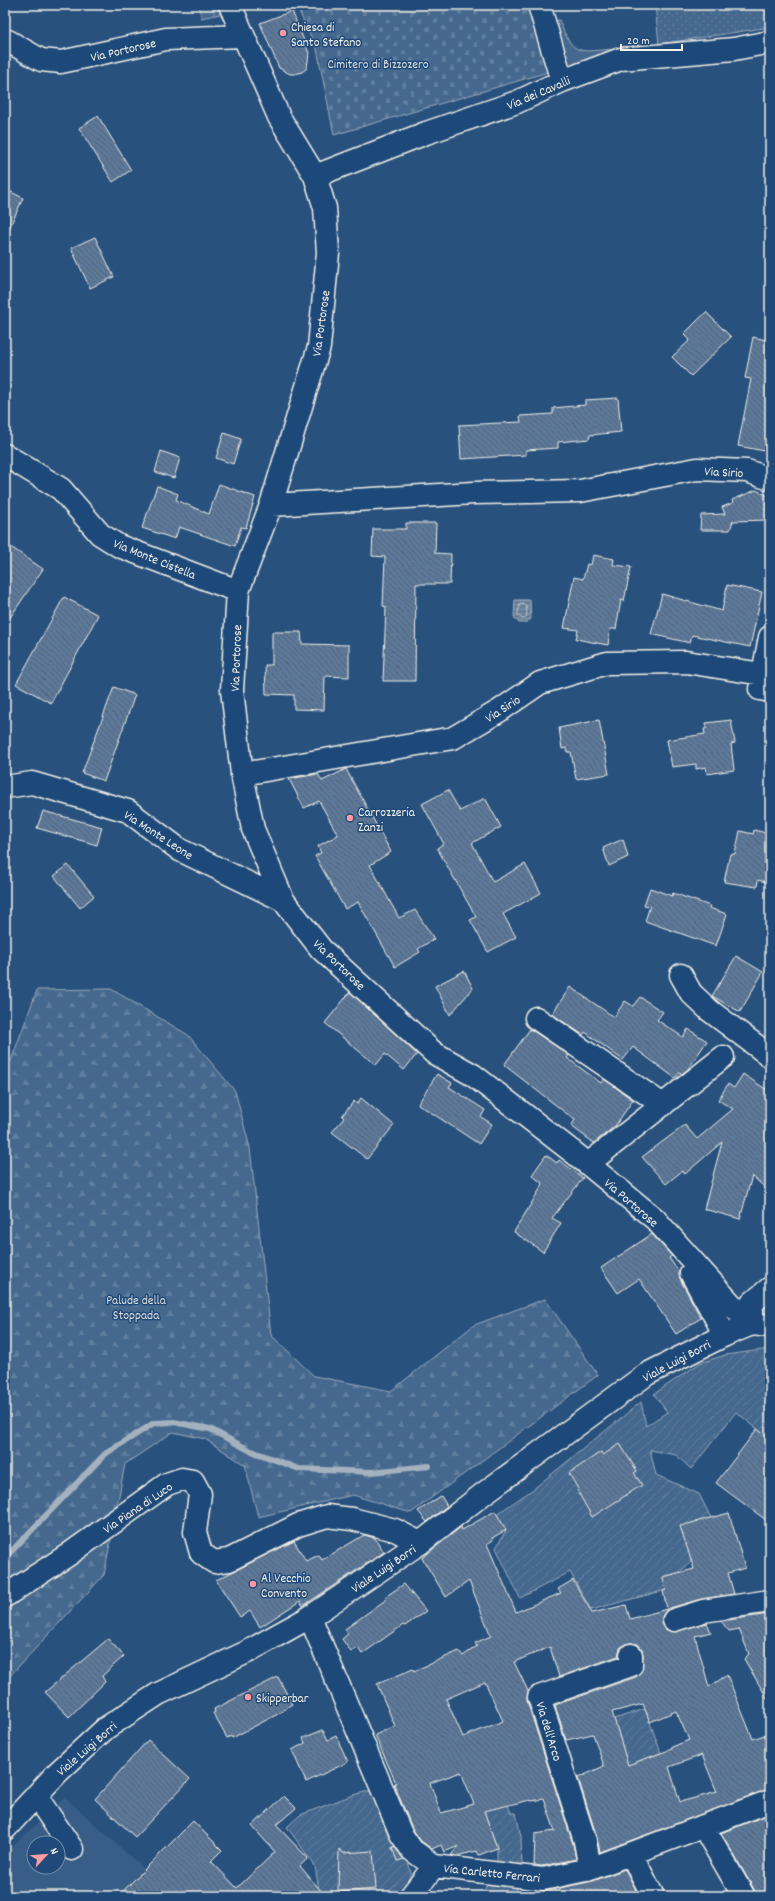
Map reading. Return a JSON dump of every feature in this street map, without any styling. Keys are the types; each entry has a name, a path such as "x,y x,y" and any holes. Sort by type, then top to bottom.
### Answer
{"street":[{"name":"Via Portorose","path":"230,5 242,36 279,117 315,176 325,208 328,253 319,347 272,505 238,591 232,690 242,774 253,829 283,900 321,949 434,1053 473,1075 588,1164 654,1219 674,1242 757,1325"},
{"path":"539,5 562,81"},
{"name":"Via Portorose","path":"8,41 41,60 61,62 166,39 242,36"},
{"name":"Via dei Cavalli","path":"315,176 426,133 517,102 562,81 621,59 734,49 770,42"},
{"name":"Via Monte Cistella","path":"5,455 61,489 100,534 119,546 238,591"},
{"name":"Via Sirio","path":"272,505 478,493 580,491 697,469 747,472 770,479"},
{"name":"Via Sirio","path":"242,774 453,738 499,711 540,683 607,663 686,662 766,682 770,637"},
{"name":"Via Monte Leone","path":"5,787 32,784 128,811 180,850 283,900"},
{"path":"681,975 691,993 709,1010 770,1056"},
{"path":"536,1018 663,1105"},
{"path":"588,1164 723,1057"},
{"name":"Via Portorose","path":"674,1242 725,1335"},
{"path":"757,1325 752,1303 770,1288"},
{"name":"Viale Luigi Borri","path":"5,1829 36,1796 106,1728 158,1694 247,1652 310,1617 420,1543 483,1494 646,1374 725,1335 757,1325"},
{"name":"Via Piana di Luco","path":"5,1596 68,1555 167,1484 182,1479 193,1482 200,1494 195,1532 200,1553 214,1562 229,1560 298,1525 327,1516 395,1530 420,1543"},
{"path":"674,1620 703,1611 770,1601"},
{"name":"Via Carletto Ferrari","path":"310,1617 400,1834 412,1850 434,1866 543,1879 590,1869 770,1801"},
{"name":"Via dell'Arco","path":"590,1869 585,1841 538,1697 631,1665 631,1655"},
{"path":"36,1796 72,1848"},
{"path":"703,1826 742,1896"},
{"path":"631,1854 653,1896"},
{"path":"411,1896 434,1866"}],"shaded area":[{"path":"65,1797 174,1896 5,1896 5,1854"}],"green space":[{"path":"199,5 219,5 220,14 201,18"},
{"name":"Cimitero di Bizzozero","path":"296,5 534,5 555,70 334,135 317,49"},
{"path":"655,5 770,5 770,27 659,44"},
{"path":"559,20 569,41 579,50 593,51 616,49 617,55 567,66 549,23"},
{"name":"Palude della Stoppada","path":"111,989 188,1035 235,1091 250,1148 271,1335 314,1376 391,1391 474,1325 545,1299 598,1375 411,1513 353,1495 258,1517 245,1465 205,1439 173,1432 125,1464 104,1575 5,1681 5,1077 37,990"},
{"path":"770,1349 770,1439 736,1412 691,1469 676,1455 650,1450 656,1475 699,1494 711,1518 690,1556 691,1562 680,1572 663,1577 666,1590 591,1610 570,1572 520,1598 496,1548 506,1530 497,1514 532,1490 641,1402 646,1426 667,1412 654,1394 700,1363 725,1355"},
{"path":"645,1709 661,1753 628,1765 614,1719"},
{"path":"376,1789 407,1857 411,1874 401,1896 320,1896 315,1866 287,1827 300,1815 353,1795"},
{"path":"481,1802 508,1805 511,1813 516,1813 521,1837 522,1867 500,1865 497,1862 497,1848"},
{"path":"489,1879 513,1880 519,1896 482,1896"}],"water":[{"path":"515,600 530,600 531,619 525,623 519,623 514,617"}],"building":[{"name":"Chiesa di Santo Stefano","path":"292,11 309,53 307,68 302,72 295,74 290,74 279,68 260,23"},
{"path":"98,116 131,170 113,182 79,128"},
{"path":"5,189 23,198 5,238"},
{"path":"95,237 114,277 90,288 71,248"},
{"path":"706,312 731,337 691,376 672,357 690,340 684,334"},
{"path":"753,337 770,341 770,452 738,446 751,379 745,378"},
{"path":"618,398 621,432 590,435 589,439 558,442 558,448 526,450 526,455 461,459 459,425 521,422 520,416 553,414 553,408 585,405 585,400"},
{"path":"224,433 241,439 233,464 216,458"},
{"path":"161,451 180,458 174,478 155,472"},
{"path":"219,484 255,497 246,528 241,527 235,546 179,527 175,539 142,528 157,486 178,494 176,500 209,514"},
{"path":"756,490 770,497 770,520 733,521 730,530 700,530 701,515 725,514 722,507 733,503 732,500"},
{"path":"406,523 436,523 435,553 451,554 450,584 416,584 415,681 383,681 386,607 383,606 385,557 372,556 373,529 406,529"},
{"path":"5,543 43,569 5,625"},
{"path":"593,555 614,559 613,565 631,567 624,601 621,600 616,629 610,629 608,645 576,639 578,630 564,628 574,577 583,579 587,564 591,565"},
{"path":"727,585 762,592 750,647 692,635 690,643 651,634 662,594 722,611"},
{"path":"64,597 98,615 51,703 16,684"},
{"path":"272,632 301,632 302,644 349,645 349,677 325,676 324,710 294,709 294,695 266,694 265,665 272,665"},
{"path":"114,687 135,695 104,781 82,773"},
{"path":"599,720 609,774 576,779 571,752 567,752 567,748 562,749 559,728"},
{"path":"731,720 735,743 731,744 734,770 707,774 706,767 696,769 696,764 672,767 667,740 705,734 704,729 707,728 706,723"},
{"path":"346,769 391,852 370,865 399,918 415,910 434,939 418,949 420,952 395,967 358,902 345,909 315,856 321,853 318,846 338,835 319,801 304,808 289,779 318,774 322,781"},
{"path":"448,790 460,811 485,798 501,827 472,843 493,882 525,864 541,893 503,914 516,937 488,952 470,920 476,917 437,848 444,844 422,804"},
{"path":"43,811 102,827 97,845 37,828"},
{"path":"754,830 770,834 770,883 758,880 757,887 724,882 730,854 735,854 740,831 753,834"},
{"path":"623,839 628,857 609,866 603,848"},
{"path":"68,865 94,896 80,908 54,876"},
{"path":"650,888 672,896 673,893 710,906 709,908 727,914 716,946 645,921 650,906 644,905"},
{"path":"736,956 763,972 740,1012 712,996"},
{"path":"464,971 473,988 450,1015 435,986"},
{"path":"570,987 614,1017 625,1001 633,1006 640,997 663,1012 657,1020 683,1037 688,1029 707,1041 688,1069 682,1074 680,1072 675,1078 633,1047 623,1060 585,1032 583,1035 552,1014"},
{"path":"350,992 417,1054 404,1070 385,1054 376,1065 325,1023"},
{"path":"530,1029 569,1055 567,1058 601,1083 604,1079 633,1100 615,1126 594,1143 571,1126 575,1120 504,1065"},
{"path":"437,1074 452,1083 449,1087 485,1110 481,1117 492,1124 479,1144 418,1104"},
{"path":"743,1074 770,1092 770,1192 752,1176 740,1219 704,1209 722,1142 685,1174 682,1171 666,1184 642,1157 685,1125 697,1139 733,1109 718,1100 728,1084 734,1088"},
{"path":"361,1098 394,1125 367,1159 332,1132 344,1118 342,1116 354,1101 357,1104"},
{"path":"546,1155 557,1163 559,1160 583,1178 552,1218 561,1223 543,1252 514,1232 543,1184 532,1175"},
{"path":"652,1234 672,1256 669,1258 679,1272 680,1279 701,1318 676,1334 639,1279 618,1293 601,1268"},
{"path":"757,1429 770,1439 770,1523 716,1483"},
{"path":"620,1444 637,1471 634,1473 642,1485 592,1517 569,1473 601,1452 603,1455"},
{"path":"441,1496 447,1506 427,1522 418,1511"},
{"path":"495,1511 506,1530 492,1538 493,1540 487,1544 516,1612 561,1593 558,1589 573,1580 592,1613 626,1605 630,1619 667,1609 663,1591 666,1590 663,1577 694,1569 680,1526 729,1513 745,1568 728,1573 734,1594 701,1599 670,1608 662,1617 662,1623 665,1629 672,1632 707,1623 711,1632 695,1636 709,1687 727,1675 753,1739 770,1733 770,1789 600,1852 597,1837 578,1778 604,1766 593,1734 566,1740 555,1705 636,1677 641,1672 643,1655 642,1649 638,1644 625,1644 620,1648 618,1656 559,1677 550,1647 514,1662 528,1691 527,1701 573,1844 576,1859 542,1866 534,1865 535,1834 555,1831 544,1799 530,1800 484,1811 497,1848 479,1855 477,1851 456,1856 451,1855 459,1846 444,1852 441,1845 432,1849 421,1841 412,1828 394,1784 396,1783 375,1735 395,1726 377,1684 413,1669 414,1671 459,1651 463,1656 477,1646 475,1643 491,1636 469,1581 446,1597 422,1558 461,1527 462,1530","holes":["485,1682 503,1721 463,1737 446,1699","643,1704 650,1722 676,1711 689,1740 672,1747 672,1749 628,1765 612,1712","702,1755 717,1792 680,1802 669,1767","461,1772 474,1804 441,1813 430,1783"]},
{"path":"364,1535 375,1538 384,1552 303,1606 300,1601 260,1627 250,1611 240,1617 216,1580 294,1541 306,1561 319,1555 322,1560"},
{"path":"404,1584 426,1611 405,1626 403,1625 362,1654 358,1648 351,1652 342,1639 348,1634 345,1629 387,1599 385,1597"},
{"path":"770,1614 770,1703 744,1659 749,1654 739,1629 729,1631 721,1621"},
{"path":"108,1639 124,1656 102,1676 105,1682 69,1717 45,1692"},
{"path":"278,1677 292,1704 278,1714 232,1738 231,1736 227,1738 213,1713 215,1712 214,1709"},
{"path":"323,1730 328,1740 336,1736 348,1762 306,1782 292,1750 305,1743 303,1738"},
{"path":"148,1740 190,1779 135,1837 95,1799"},
{"path":"284,1796 296,1808 276,1825 308,1858 300,1866 322,1892 311,1893 314,1896 118,1896 193,1821 222,1850 211,1861 237,1888 275,1852 252,1826"},
{"path":"770,1814 770,1896 755,1896 754,1889 721,1833"},
{"path":"394,1846 404,1859 397,1861 392,1847"},
{"path":"339,1849 343,1853 373,1851 376,1889 338,1892"},
{"path":"625,1869 639,1896 533,1896 533,1890 546,1891 593,1881"}],"waterway":[{"path":"5,1558 105,1454 154,1423 174,1422 210,1429 249,1450 299,1469 372,1472 429,1466"}],"place":[{"name":"Chiesa di Santo Stefano","path":"283,33"},
{"name":"Carrozzeria Zanzi","path":"350,818"},
{"name":"Al Vecchio Convento","path":"253,1584"},
{"name":"Skipperbar","path":"248,1697"}]}
